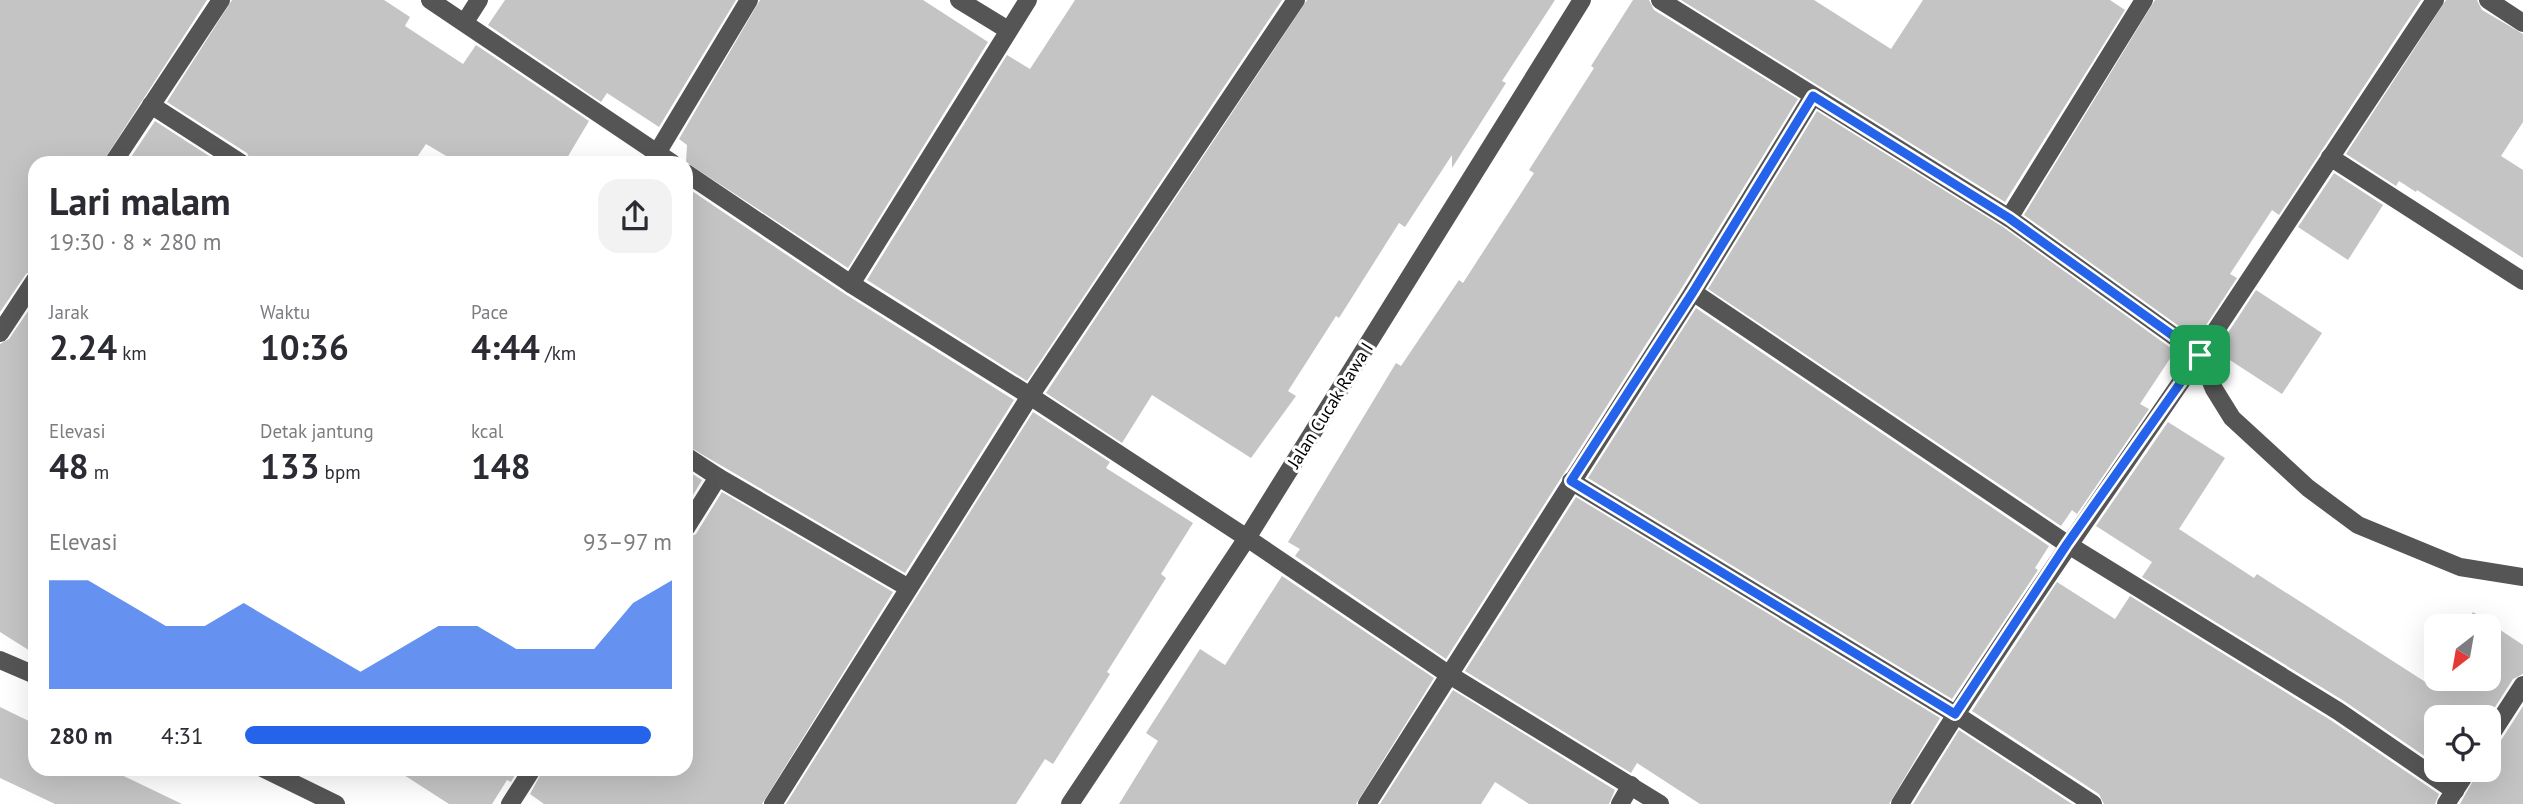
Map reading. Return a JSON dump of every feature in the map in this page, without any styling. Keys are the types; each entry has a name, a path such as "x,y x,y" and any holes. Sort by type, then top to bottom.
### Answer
{"street":[{"path":"118,156 221,0"},
{"path":"430,0 654,156"},
{"path":"465,22 479,0"},
{"path":"662,156 749,0"},
{"path":"959,0 1008,30"},
{"path":"850,284 1028,0"},
{"path":"773,804 907,587 1030,396 1296,0"},
{"name":"Jalan Cucak Rawa I","path":"1070,804 1247,538 1582,0"},
{"path":"1660,0 2009,218 2200,355 2214,390 2232,418 2308,488 2358,525 2460,567 2523,577"},
{"path":"2009,218 2144,0"},
{"path":"1900,804 1955,714 2067,544 2200,355 2435,0"},
{"path":"2488,0 2523,23"},
{"path":"1367,804 1693,292 1813,96"},
{"path":"151,104 230,156"},
{"path":"2330,157 2523,281"},
{"path":"693,178 850,284 1030,396 1247,538 1448,674 1660,804"},
{"path":"0,333 28,291"},
{"path":"1693,292 2067,544 2338,711 2451,798 2461,782"},
{"path":"693,460 907,587"},
{"path":"693,517 719,477"},
{"path":"1571,481 1955,714 2093,804"},
{"path":"0,660 28,672"},
{"path":"2501,719 2523,685"},
{"path":"278,776 336,804"},
{"path":"510,804 528,776"},
{"path":"1620,804 1631,785"}],"building":[{"path":"0,0 207,0 107,156 28,156 28,273 0,312"},
{"path":"232,0 384,0 410,17 405,26 463,64 476,45 589,121 568,156 446,156 426,144 418,156 248,156 167,102"},
{"path":"505,0 736,0 659,127 607,93 601,102 488,25"},
{"path":"760,0 923,0 988,42 848,268 693,167 693,156 686,156 687,145 679,139"},
{"path":"1075,0 1282,0 1027,381 867,280 1007,55 1030,69"},
{"path":"1307,0 1555,0 1502,81 1506,83 1452,168 1452,155 1405,227 1399,223 1339,318 1336,316 1288,391 1296,396 1251,458 1152,395 1122,443 1046,393"},
{"path":"1633,0 1649,0 1654,10 1798,99 1683,286 1446,659 1295,556 1300,549 1288,542 1396,363 1401,366 1459,280 1463,283 1534,173 1529,170 1594,68 1591,66"},
{"path":"1681,0 1814,0 1891,49 1923,0 2110,0 2125,10 2005,202"},
{"path":"2155,0 2421,0 2279,215 2272,210 2230,274 2237,278 2197,339 2024,215"},
{"path":"2446,0 2477,0 2482,10 2523,34 2523,122 2501,156 2523,170 2523,258 2417,190 2416,192 2399,181 2396,186 2346,154"},
{"path":"1817,111 2003,227 2175,351 2140,404 2149,409 2077,514 2072,510 2061,526 1708,289"},
{"path":"155,121 209,156 132,156"},
{"path":"2334,173 2383,205 2348,260 2298,227"},
{"path":"693,192 845,294 1014,400 905,573 693,449"},
{"path":"2256,290 2322,333 2282,394 2216,351"},
{"path":"1696,308 2049,546 2035,568 2038,570 1952,699 1588,478"},
{"path":"28,311 28,650 0,632 0,344 9,339"},
{"path":"1033,412 1110,462 1106,468 1193,523 1161,574 1166,578 1107,672 1110,674 1053,764 1045,759 1016,804 786,804"},
{"path":"2168,422 2225,458 2179,529 2254,578 2257,574 2424,681 2424,691 2501,691 2501,630 2523,645 2523,674 2513,679 2496,705 2424,705 2424,756 2344,701 2142,577 2152,562 2096,526"},
{"path":"693,474 702,480 693,495"},
{"path":"722,492 893,592 762,804 544,804 530,794 540,776 693,776 693,536"},
{"path":"1576,497 1940,718 1889,804 1700,804 1637,763 1631,773 1465,671"},
{"path":"1282,576 1434,678 1356,804 1119,804 1158,741 1146,733 1200,649 1225,665"},
{"path":"2057,582 2115,619 2130,596 2332,721 2439,794 2435,804 2104,804 2099,794 1972,711"},
{"path":"1453,690 1615,790 1609,804 1529,804 1495,782 1481,804 1380,804"},
{"path":"2523,706 2523,804 2460,804 2472,782 2501,782 2501,740"},
{"path":"0,707 28,721 28,776 124,776 182,804 55,804 0,778"},
{"path":"1959,730 2072,804 1913,804"},
{"path":"405,776 514,776 511,782 507,780 492,804 449,804"}],"route":[{"path":"1813,96 2009,218 2200,355 2067,544 1955,714 1571,481 1693,292 1813,96"}]}
